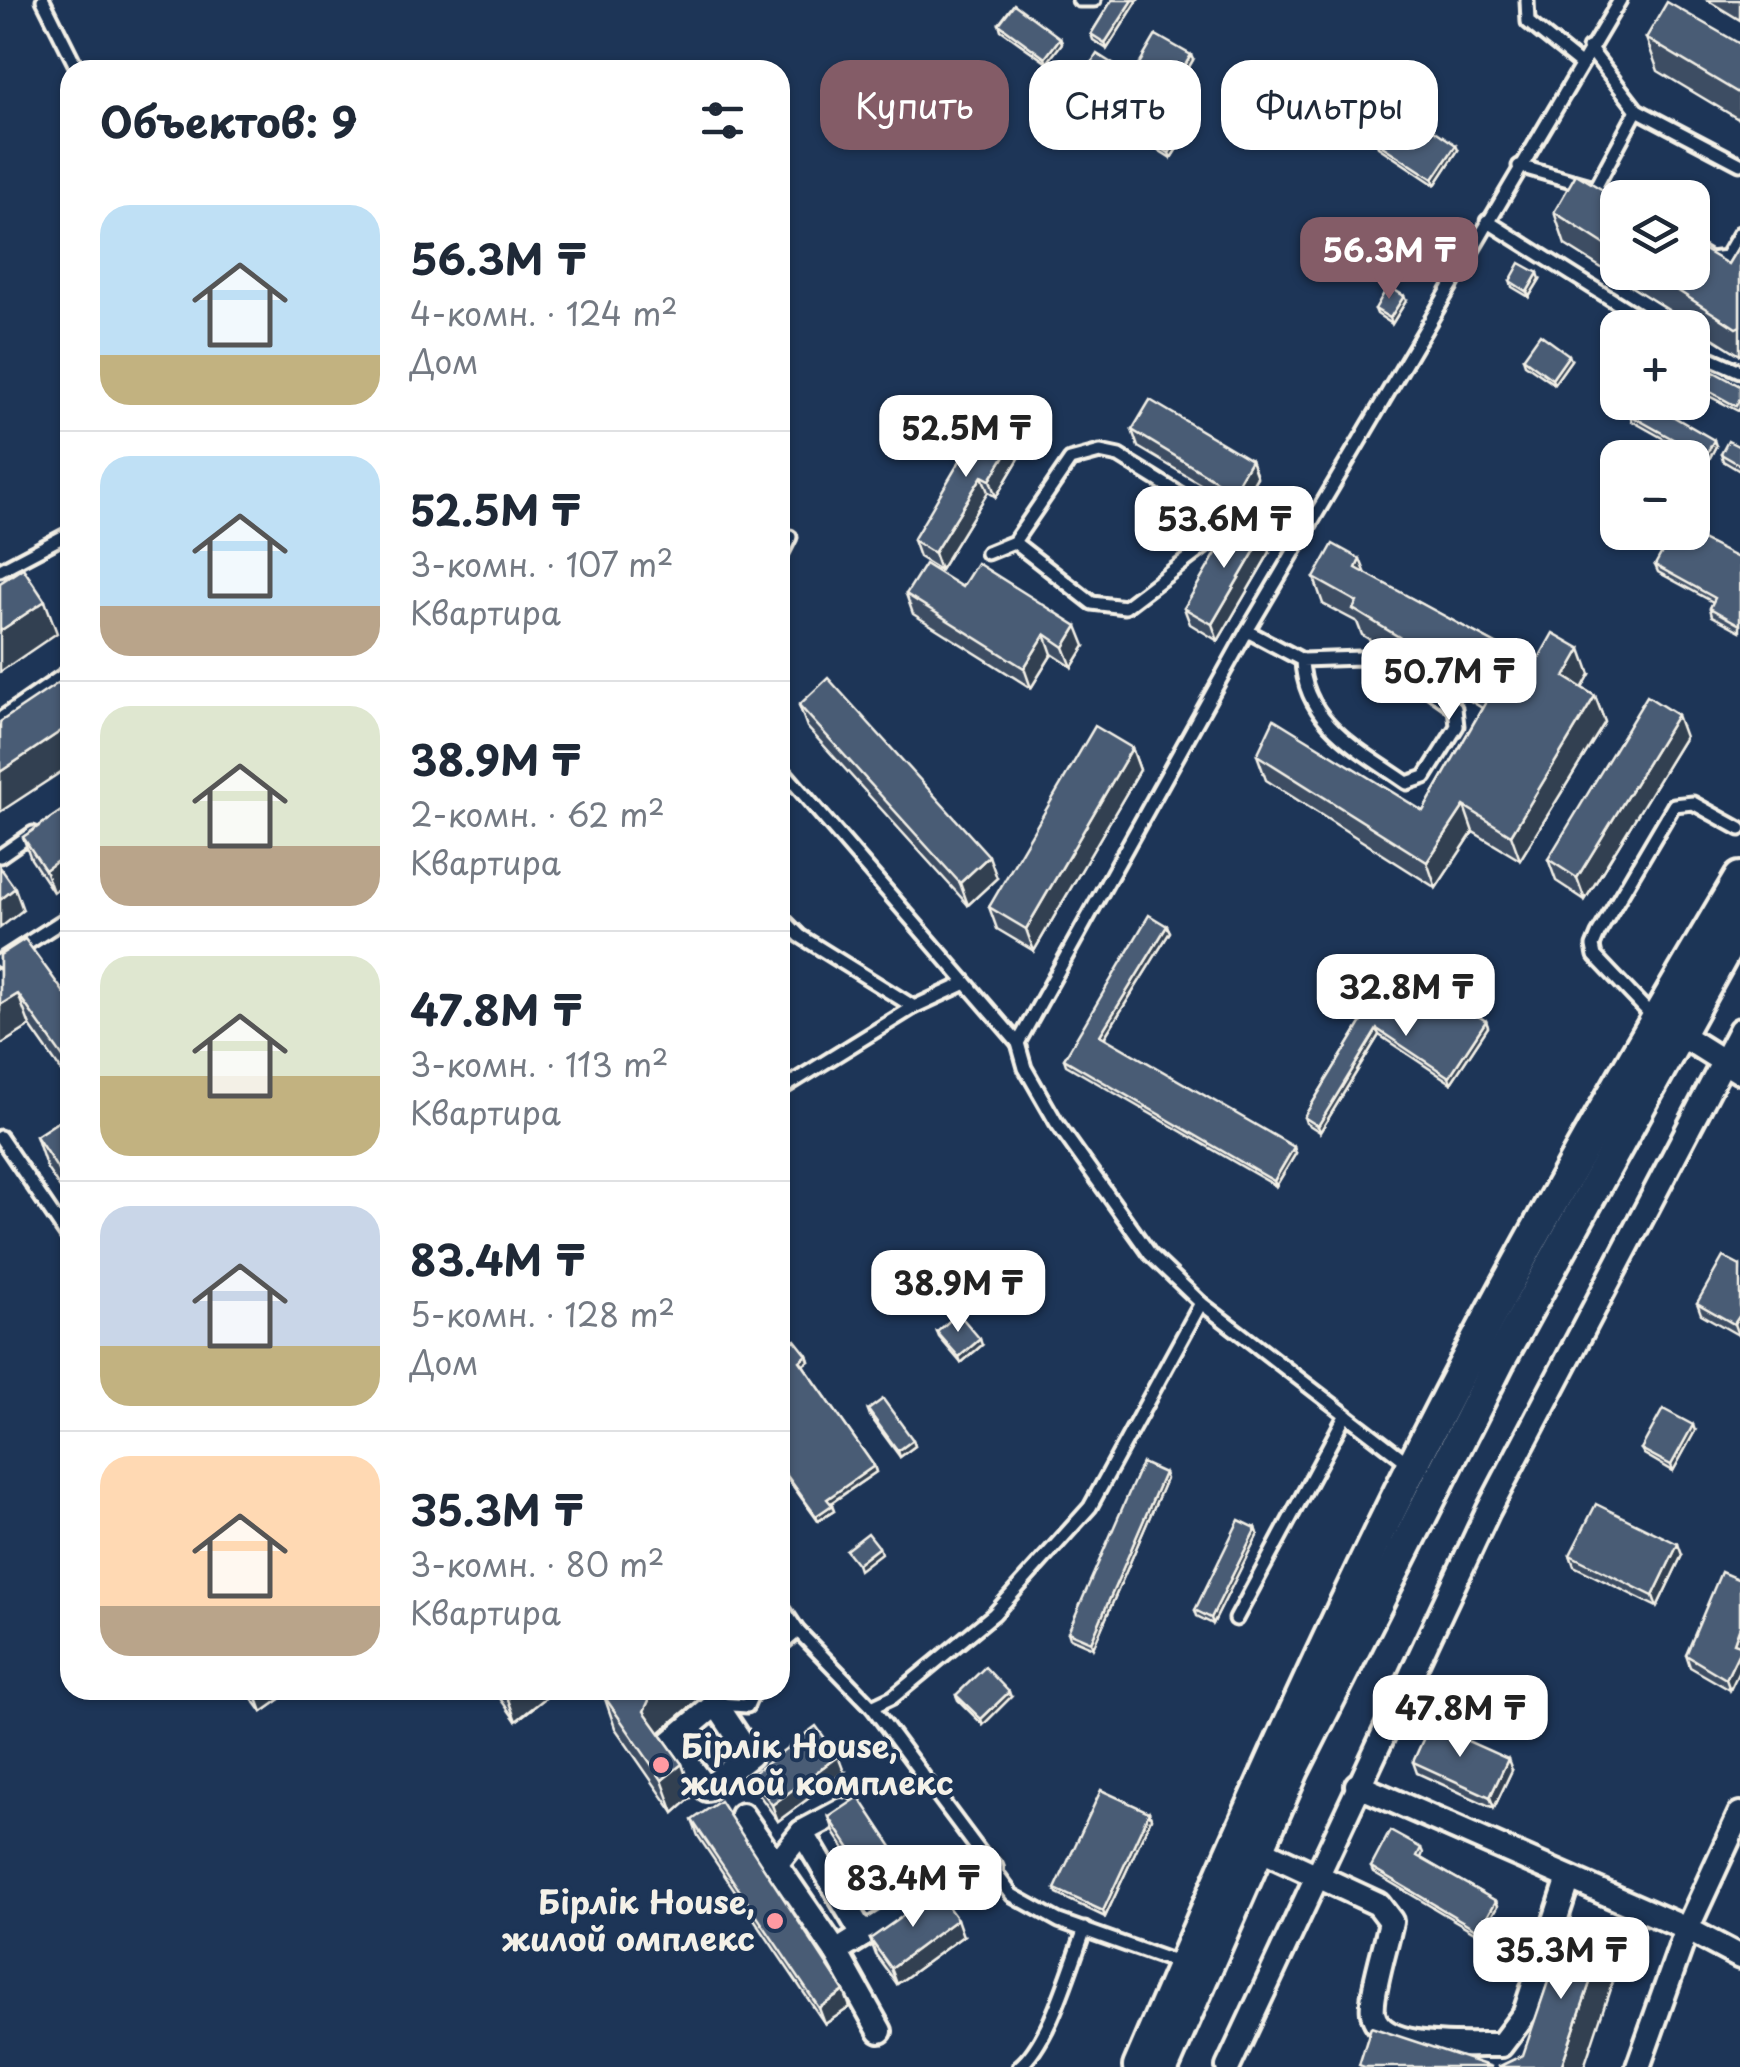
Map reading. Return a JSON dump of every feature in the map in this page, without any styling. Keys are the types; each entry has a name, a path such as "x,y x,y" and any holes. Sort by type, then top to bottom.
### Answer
{"main road":[{"path":"1667,1026 1740,878"},
{"path":"1139,2067 1183,1965 1248,1844 1426,1474 1475,1344 1667,1026 1740,923"},
{"path":"1163,2067 1248,1844"}],"street":[{"path":"1667,1026 1731,1066"},
{"path":"1228,2067 1488,1511 1731,1066 1740,1030"},
{"path":"1357,1785 1686,1930 1740,1958"},
{"path":"776,1864 802,1832 843,1810"},
{"path":"1638,2067 1686,1930 1740,1814"},
{"path":"742,1815 836,1952 880,2031"},
{"path":"802,1832 864,1935"},
{"path":"1248,1844 1378,1904 1391,1921 1372,2011 1379,2027 1404,2042 1501,2045 1525,2013 1569,1878"},
{"path":"836,1952 990,1869"}],"lane":[{"path":"43,0 73,60"},
{"path":"1079,0 1094,0"},
{"path":"1527,0 1528,22 1579,64"},
{"path":"1018,1042 1247,632 1620,0"},
{"path":"1589,48 1637,110 1740,164"},
{"path":"1595,188 1637,110"},
{"path":"1519,166 1600,191"},
{"path":"1487,221 1628,310"},
{"path":"1710,259 1726,258 1740,233"},
{"path":"1710,358 1740,372"},
{"path":"986,553 1014,542 1070,460 1100,452 1119,456 1234,525"},
{"path":"1014,542 1092,603 1125,608 1234,525 1253,518 1301,540"},
{"path":"0,570 60,538"},
{"path":"1247,632 1302,660 1360,658 1400,670 1454,708 1458,726 1426,777 1407,783 1328,728 1302,687 1302,660"},
{"path":"0,720 60,678"},
{"path":"790,779 1018,1042 1025,1068 1056,1122 1150,1254 1200,1302 1344,1418 1426,1474"},
{"path":"1667,1026 1602,964 1593,946 1674,805 1693,803 1740,829"},
{"path":"0,856 42,826"},
{"path":"0,961 60,922"},
{"path":"790,926 914,1007"},
{"path":"790,1084 914,1007 966,982"},
{"path":"0,1137 60,1225"},
{"path":"872,1707 893,1697 994,1614 1090,1507 1200,1302"},
{"path":"1236,1619 1344,1418"},
{"path":"790,1619 872,1707 990,1869 1029,1909 1183,1965"},
{"path":"790,1638 798,1631"},
{"path":"716,1704 747,1706 750,1700"},
{"path":"1019,2067 1028,2060 1046,2026 1085,1929"}],"building":[{"path":"1112,0 1133,0 1105,43 1091,34"},
{"path":"1667,2 1740,44 1740,94 1646,38"},
{"path":"1014,4 1060,38 1045,58 999,24"},
{"path":"1156,35 1191,55 1188,60 1141,60"},
{"path":"1438,133 1456,145 1433,179 1388,150 1438,150"},
{"path":"1576,174 1600,188 1600,241 1554,212"},
{"path":"1740,244 1740,326 1736,328 1677,290 1710,290 1710,254 1728,264"},
{"path":"1520,263 1538,273 1527,292 1510,281"},
{"path":"1388,286 1404,296 1390,318 1375,309"},
{"path":"1540,334 1569,355 1552,379 1523,358"},
{"path":"1714,372 1740,386 1736,406 1710,392"},
{"path":"1150,400 1251,460 1233,491 1132,430"},
{"path":"987,415 1018,434 990,480 982,476 934,553 913,540"},
{"path":"1639,420 1679,420 1714,440 1710,448 1710,440 1675,440"},
{"path":"1728,441 1740,447 1740,465 1721,454"},
{"path":"1236,519 1264,535 1212,624 1184,608"},
{"path":"1333,544 1360,559 1356,568 1535,665 1553,633 1581,649 1565,677 1595,696 1511,835 1464,806 1427,862 1257,755 1274,719 1423,811 1491,693 1353,609 1357,602 1314,578"},
{"path":"1710,544 1740,559 1740,625 1710,608 1715,598 1655,565 1663,550 1710,550"},
{"path":"977,563 1077,626 1064,647 1045,634 1024,668 906,594 925,564 962,587"},
{"path":"23,568 45,601 0,631 0,583"},
{"path":"828,678 989,856 960,883 799,705"},
{"path":"60,682 60,732 0,772 0,722"},
{"path":"1647,696 1677,715 1577,878 1548,859"},
{"path":"1095,726 1132,748 1026,929 989,907"},
{"path":"60,812 60,859 45,870 23,837"},
{"path":"0,867 15,888 0,900"},
{"path":"1149,915 1167,926 1100,1035 1294,1147 1274,1181 1064,1059"},
{"path":"25,939 60,987 60,1053 18,994 0,1005 0,955"},
{"path":"1432,986 1486,1021 1449,1077 1377,1029 1318,1126 1304,1117 1382,989 1416,1010"},
{"path":"60,1120 60,1166 57,1168 36,1136"},
{"path":"1723,1257 1740,1266 1740,1315 1734,1324 1697,1303"},
{"path":"958,1313 980,1339 959,1357 937,1332"},
{"path":"795,1340 807,1355 800,1361 874,1466 827,1499 832,1505 816,1516 790,1480 790,1344"},
{"path":"883,1399 913,1440 898,1451 868,1410"},
{"path":"1663,1409 1693,1425 1671,1465 1641,1449"},
{"path":"1142,1463 1164,1473 1091,1642 1068,1632"},
{"path":"1596,1504 1678,1544 1653,1596 1570,1555"},
{"path":"1239,1520 1256,1528 1211,1618 1195,1610"},
{"path":"868,1533 879,1547 857,1564 846,1550"},
{"path":"1721,1572 1740,1580 1740,1626 1734,1643 1740,1645 1740,1650 1726,1679 1686,1655"},
{"path":"985,1667 1009,1692 981,1719 956,1695"},
{"path":"607,1700 649,1700 644,1711 682,1764 662,1780"},
{"path":"1430,1724 1508,1759 1490,1797 1413,1762"},
{"path":"816,1726 838,1756 772,1805 751,1775"},
{"path":"1101,1790 1149,1812 1103,1911 1055,1889"},
{"path":"859,1797 904,1865 874,1885 829,1817"},
{"name":"Бірлік House, жилой омплекс","path":"720,1801 844,1991 819,2008 692,1820"},
{"path":"1390,1831 1421,1848 1417,1856 1496,1901 1479,1931 1371,1867"},
{"path":"937,1892 957,1919 891,1968 870,1939"},
{"path":"1566,1929 1604,1942 1561,2067 1498,2067 1523,2055"},
{"path":"1371,2027 1492,2067 1364,2067 1359,2065"}],"place":[{"name":"Бірлік House, жилой комплекс","path":"661,1765"},
{"name":"Бірлік House, жилой омплекс","path":"775,1921"}]}
